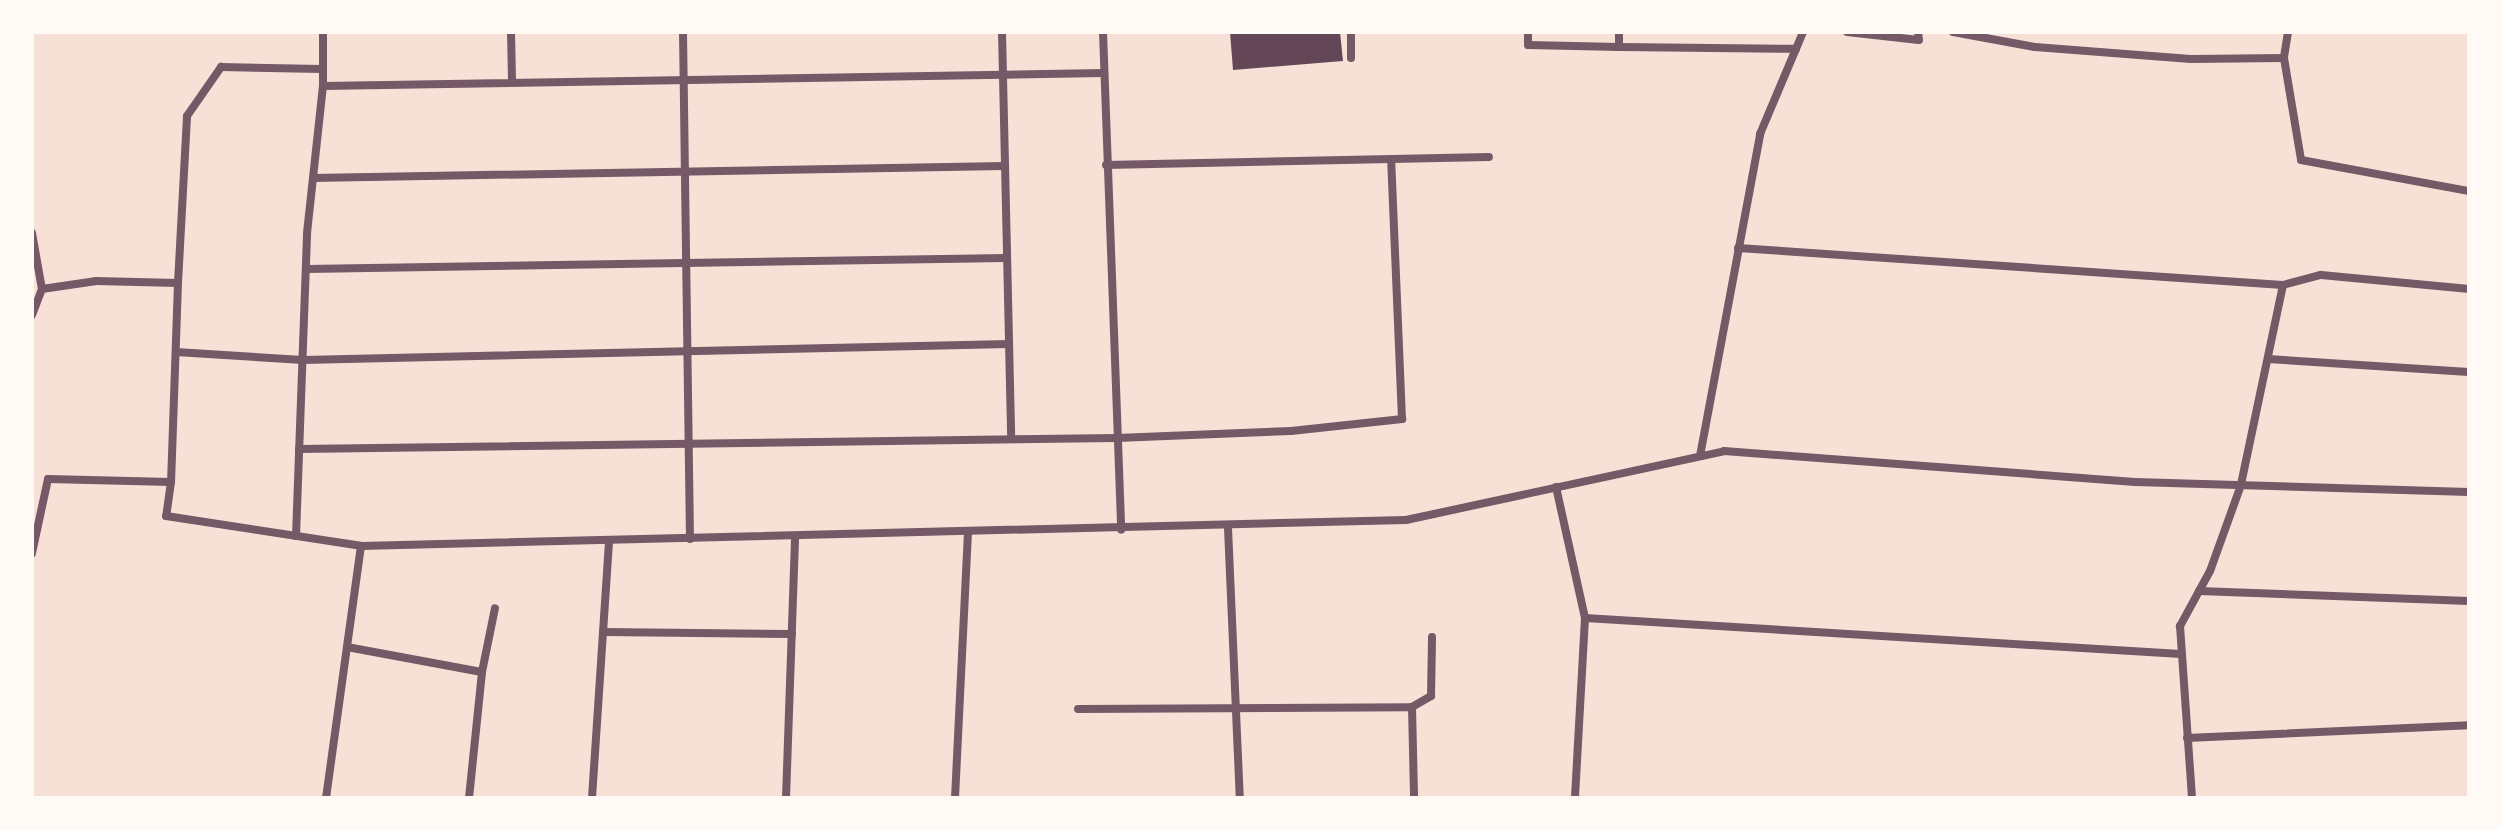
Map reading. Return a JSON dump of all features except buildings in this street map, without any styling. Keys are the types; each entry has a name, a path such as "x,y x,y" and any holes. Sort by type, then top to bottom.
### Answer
{"street":[{"path":"296,536 306,269 323,86 323,32"},
{"path":"511,32 512,80"},
{"path":"683,32 690,539"},
{"path":"1002,32 1011,439"},
{"path":"1103,32 1121,530"},
{"path":"1351,32 1351,58"},
{"path":"1528,32 1528,45 1796,49"},
{"path":"1619,32 1619,47"},
{"path":"1700,456 1760,134 1803,32"},
{"path":"1847,32 1919,40 1918,32"},
{"path":"1953,32 2035,47 2191,59 2284,58"},
{"path":"2288,32 2284,58 2301,160 2469,191"},
{"path":"322,69 221,67 187,116 171,482 166,516 361,546 1228,528 1406,520 1724,451 2241,485 2469,492"},
{"path":"323,86 512,80 1103,73"},
{"path":"1106,165 1489,157"},
{"path":"299,449 689,441 1117,438 1291,431 1402,419 1391,159"},
{"path":"313,178 1004,166"},
{"path":"32,233 42,289 32,315"},
{"path":"1738,248 2283,285 2321,275 2469,289"},
{"path":"306,269 1006,258"},
{"path":"42,289 96,281 178,283"},
{"path":"2192,798 2180,626 2199,591 2241,485 2283,285"},
{"path":"176,352 303,360 1009,344"},
{"path":"2268,359 2469,372"},
{"path":"32,553 48,479 171,482"},
{"path":"1556,487 1585,618 1575,798"},
{"path":"1228,528 1239,708 1240,798"},
{"path":"955,798 968,533"},
{"path":"786,798 795,537"},
{"path":"592,798 609,541"},
{"path":"326,798 361,546"},
{"path":"2199,591 2469,601"},
{"path":"469,798 482,672 495,608"},
{"path":"1585,618 2181,654"},
{"path":"603,632 792,634"},
{"path":"1078,709 1412,707 1431,696 1432,637"},
{"path":"347,647 482,672"},
{"path":"1412,707 1414,798"},
{"path":"2187,738 2469,725"}]}
